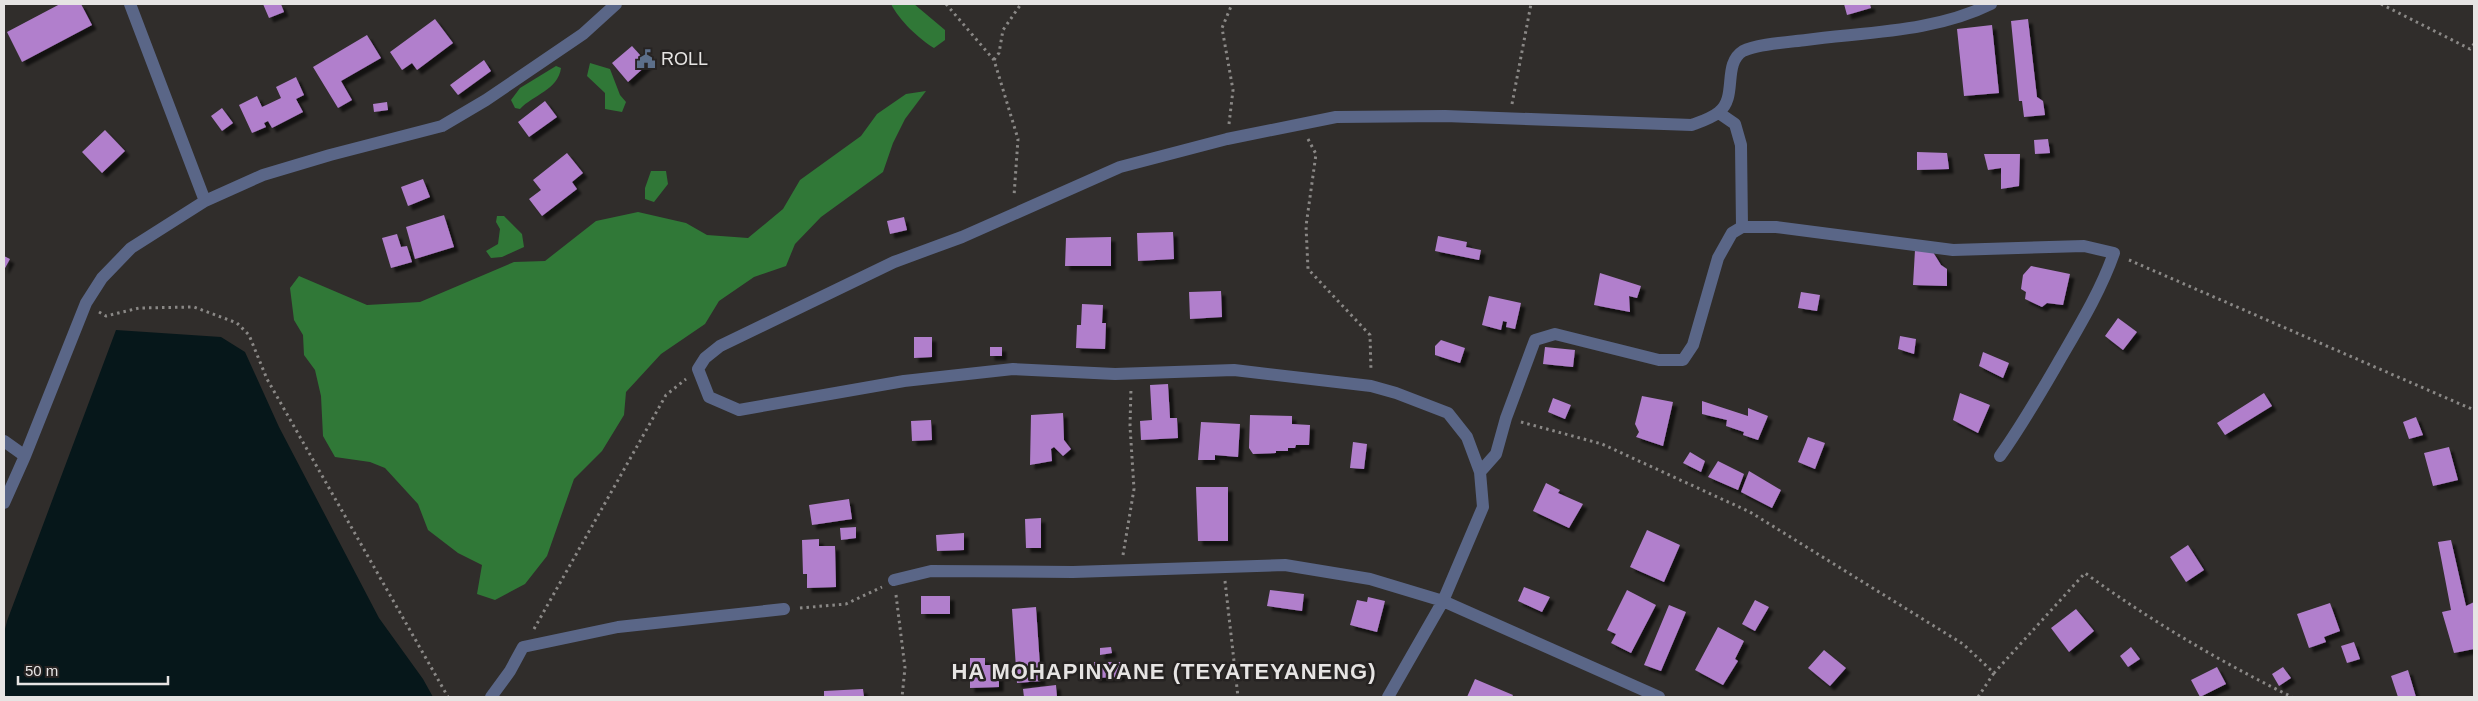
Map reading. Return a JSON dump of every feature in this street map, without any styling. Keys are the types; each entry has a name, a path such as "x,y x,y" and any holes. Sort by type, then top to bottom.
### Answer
{"street":[{"path":"130,4 205,202"},
{"path":"4,503 25,456 86,303 102,278 131,248 205,202 263,176 330,155 442,126 486,100 584,34 616,4"},
{"path":"1388,697 1443,601 1483,507 1480,472 1467,437 1448,413 1396,393 1371,386 1234,370 1115,374 1013,369 904,381 739,410 710,397 698,369 705,358 720,346 894,262 962,237 1120,167 1227,139 1336,117 1509,119 1692,125 1719,113 1728,100 1733,62 1742,51 1774,44 1922,26 1968,16 1991,4"},
{"path":"1719,113 1735,124 1741,145 1742,227"},
{"path":"1480,472 1496,454 1506,418 1535,340 1555,334 1659,360 1683,360 1694,345 1718,258 1732,233 1742,227 1776,227 1953,250 2084,246 2114,253 2106,276 2076,333 2024,423 2000,456"},
{"path":"4,441 25,456"},
{"path":"894,580 931,571 1120,571 1285,565 1370,578 1443,601 1659,697"},
{"path":"491,697 510,671 523,646 618,627 784,609"}],"path":[{"path":"946,4 994,60 1018,139 1013,214"},
{"path":"994,60 999,53 1003,30 1021,4"},
{"path":"1227,139 1233,90 1222,28 1232,4"},
{"path":"1509,119 1532,4"},
{"path":"2381,4 2470,49 2474,44"},
{"path":"1300,124 1316,154 1306,226 1308,269 1370,336 1371,386"},
{"path":"2114,253 2176,282 2250,312 2474,410"},
{"path":"86,303 106,316 139,308 194,308 237,323 249,335 267,379 448,697"},
{"path":"523,646 666,395 698,369"},
{"path":"1115,374 1132,389 1130,426 1134,489 1120,571"},
{"path":"1506,418 1602,444 1750,512 1963,644 1994,673"},
{"path":"1223,566 1238,697"},
{"path":"1978,697 1994,673 2085,573 2136,610 2188,642 2292,697"},
{"path":"784,609 846,604 869,595 894,580 905,668 902,697"}],"green space":[{"path":"891,4 914,4 945,30 945,40 934,48 928,44 904,23"},
{"path":"590,63 610,69 620,95 626,102 622,112 605,109 605,93 587,76"},
{"path":"556,66 561,68 555,82 520,109 515,108 511,100 520,88"},
{"path":"926,91 905,119 893,143 883,172 821,217 795,244 786,266 754,277 719,301 705,324 661,354 626,392 624,415 602,451 574,479 547,556 525,584 495,600 477,594 482,565 458,553 428,530 418,504 385,468 370,462 335,457 323,436 321,396 315,370 304,355 303,335 294,320 290,288 299,276 367,305 420,302 514,262 545,261 596,221 638,212 686,223 707,235 748,238 783,209 800,180 861,136 877,114 906,94"},
{"path":"651,171 666,171 668,184 654,202 645,199 645,188"},
{"path":"497,216 504,216 522,234 524,247 502,257 491,258 486,251 498,244 500,229 496,222"}],"shaded area":[{"path":"116,330 221,337 245,352 279,427 379,618 423,679 433,697 4,697 4,633 7,621"}],"building":[{"path":"60,4 81,4 92,25 22,62 7,32"},
{"path":"263,4 281,4 284,12 269,18"},
{"path":"1844,4 1870,4 1871,8 1847,15"},
{"path":"435,19 453,43 417,70 412,63 402,70 390,52"},
{"path":"2028,19 2037,97 2043,101 2045,115 2024,117 2022,101 2019,101 2011,21"},
{"path":"1992,25 1999,93 1964,96 1957,29"},
{"path":"367,35 381,58 341,81 352,100 338,108 313,67"},
{"path":"632,46 648,64 628,82 612,63"},
{"path":"484,60 491,71 458,95 450,85"},
{"path":"296,77 304,95 296,99 303,112 272,128 268,121 264,123 266,127 252,133 239,105 257,96 262,107 281,98 276,87"},
{"path":"545,101 557,117 529,137 518,122"},
{"path":"387,102 388,110 374,112 373,104"},
{"path":"222,108 233,123 222,131 211,116"},
{"path":"105,130 125,151 102,173 82,152"},
{"path":"2048,139 2050,153 2035,154 2034,140"},
{"path":"1917,152 1947,153 1949,169 1917,170"},
{"path":"567,153 583,173 572,182 577,189 542,216 529,199 541,190 533,180"},
{"path":"1984,154 2020,154 2019,186 2001,189 2001,168 1988,170"},
{"path":"423,179 430,197 408,206 401,187"},
{"path":"444,215 454,247 415,259 406,227"},
{"path":"904,217 907,230 890,234 887,221"},
{"path":"1173,232 1174,259 1138,261 1137,233"},
{"path":"397,234 401,247 407,246 412,262 391,268 382,238"},
{"path":"1438,236 1467,242 1466,247 1481,250 1479,260 1435,251"},
{"path":"1111,237 1111,266 1065,266 1066,238"},
{"path":"1915,250 1933,252 1941,265 1947,269 1947,286 1913,285"},
{"path":"4,256 10,259 4,270"},
{"path":"2031,266 2070,274 2063,305 2047,303 2042,307 2025,299 2026,292 2021,289 2023,275"},
{"path":"1600,273 1641,286 1637,298 1629,296 1630,312 1594,305"},
{"path":"1221,291 1222,317 1190,319 1189,292"},
{"path":"1801,292 1820,295 1817,311 1798,308"},
{"path":"1489,296 1521,303 1515,329 1506,327 1507,322 1503,321 1501,330 1482,325"},
{"path":"1082,304 1103,305 1102,323 1106,323 1105,349 1076,348 1077,325 1081,325"},
{"path":"2118,318 2137,332 2123,350 2105,336"},
{"path":"1900,336 1916,339 1914,354 1898,349"},
{"path":"914,337 932,337 932,357 914,358"},
{"path":"1441,340 1465,348 1460,363 1435,355 1435,346"},
{"path":"990,347 1002,347 1002,356 990,356"},
{"path":"1545,347 1575,350 1573,367 1543,364"},
{"path":"1983,352 2009,363 2003,378 1979,366"},
{"path":"1168,384 1170,418 1177,418 1178,438 1141,440 1140,421 1152,420 1150,385"},
{"path":"1960,393 1990,405 1978,433 1953,420"},
{"path":"2264,393 2272,406 2225,435 2217,423"},
{"path":"1642,396 1673,402 1663,446 1636,437 1639,432 1635,424"},
{"path":"1553,398 1571,405 1565,419 1548,412"},
{"path":"1702,401 1748,416 1748,408 1768,416 1758,440 1743,435 1744,432 1726,426 1727,420 1702,414"},
{"path":"1063,413 1064,440 1071,449 1063,456 1054,447 1051,449 1052,461 1030,465 1031,415"},
{"path":"1250,415 1292,416 1292,424 1310,425 1309,445 1296,445 1295,448 1288,448 1288,451 1276,451 1276,453 1253,454 1249,448"},
{"path":"2416,417 2423,435 2409,439 2403,422"},
{"path":"931,420 932,440 912,441 911,421"},
{"path":"1201,422 1240,424 1238,457 1215,455 1215,460 1198,460"},
{"path":"1808,437 1825,443 1815,469 1798,462"},
{"path":"1353,442 1367,444 1364,469 1350,468"},
{"path":"2449,447 2458,480 2433,486 2424,453"},
{"path":"1690,452 1705,461 1701,472 1683,463"},
{"path":"1718,461 1744,474 1738,490 1708,477"},
{"path":"1749,471 1781,490 1772,508 1741,492"},
{"path":"1546,483 1560,490 1558,493 1583,504 1569,528 1533,511"},
{"path":"1196,487 1228,487 1228,541 1198,541"},
{"path":"849,499 852,519 812,525 809,505"},
{"path":"1041,518 1041,548 1026,548 1025,519"},
{"path":"856,527 856,538 841,540 840,528"},
{"path":"1647,530 1680,545 1664,582 1630,567"},
{"path":"964,533 964,550 937,551 936,535"},
{"path":"819,539 819,546 835,546 836,587 807,588 807,574 803,574 802,540"},
{"path":"2451,540 2466,606 2474,602 2474,649 2454,653 2442,612 2451,610 2438,542"},
{"path":"2188,545 2204,570 2186,582 2170,557"},
{"path":"1524,587 1550,597 1542,612 1518,601"},
{"path":"1270,590 1304,594 1302,611 1267,606"},
{"path":"1627,590 1656,605 1631,653 1611,643 1616,634 1607,630"},
{"path":"921,596 950,596 950,614 921,614"},
{"path":"1368,597 1385,601 1377,632 1350,625 1357,600 1367,602"},
{"path":"1755,600 1769,607 1755,631 1742,624"},
{"path":"2330,603 2340,631 2324,637 2326,642 2309,648 2297,614"},
{"path":"1669,605 1686,612 1661,671 1644,665"},
{"path":"1036,607 1041,681 1017,683 1012,609"},
{"path":"2076,609 2094,631 2069,652 2051,628"},
{"path":"1718,627 1744,641 1735,659 1738,661 1723,685 1695,670"},
{"path":"2354,642 2360,659 2347,663 2341,646"},
{"path":"1111,647 1112,653 1100,655 1100,648"},
{"path":"2131,647 2140,659 2128,667 2120,656"},
{"path":"1824,650 1846,668 1830,686 1808,668"},
{"path":"970,658 985,658 985,665 999,665 999,687 970,688"},
{"path":"1094,662 1121,662 1121,677 1094,678"},
{"path":"2217,667 2226,684 2200,697 2191,680"},
{"path":"2283,667 2291,678 2279,686 2272,674"},
{"path":"2408,670 2416,697 2398,697 2391,676"},
{"path":"1475,679 1513,695 1512,697 1467,697"},
{"path":"1056,685 1057,697 1024,697 1023,689"},
{"path":"863,689 864,697 824,697 824,691"}],"place":[{"name":"ROLL","path":"646,59"}],"district":[{"name":"HA MOHAPINYANE (TEYATEYANENG)","path":"1164,671"}]}
